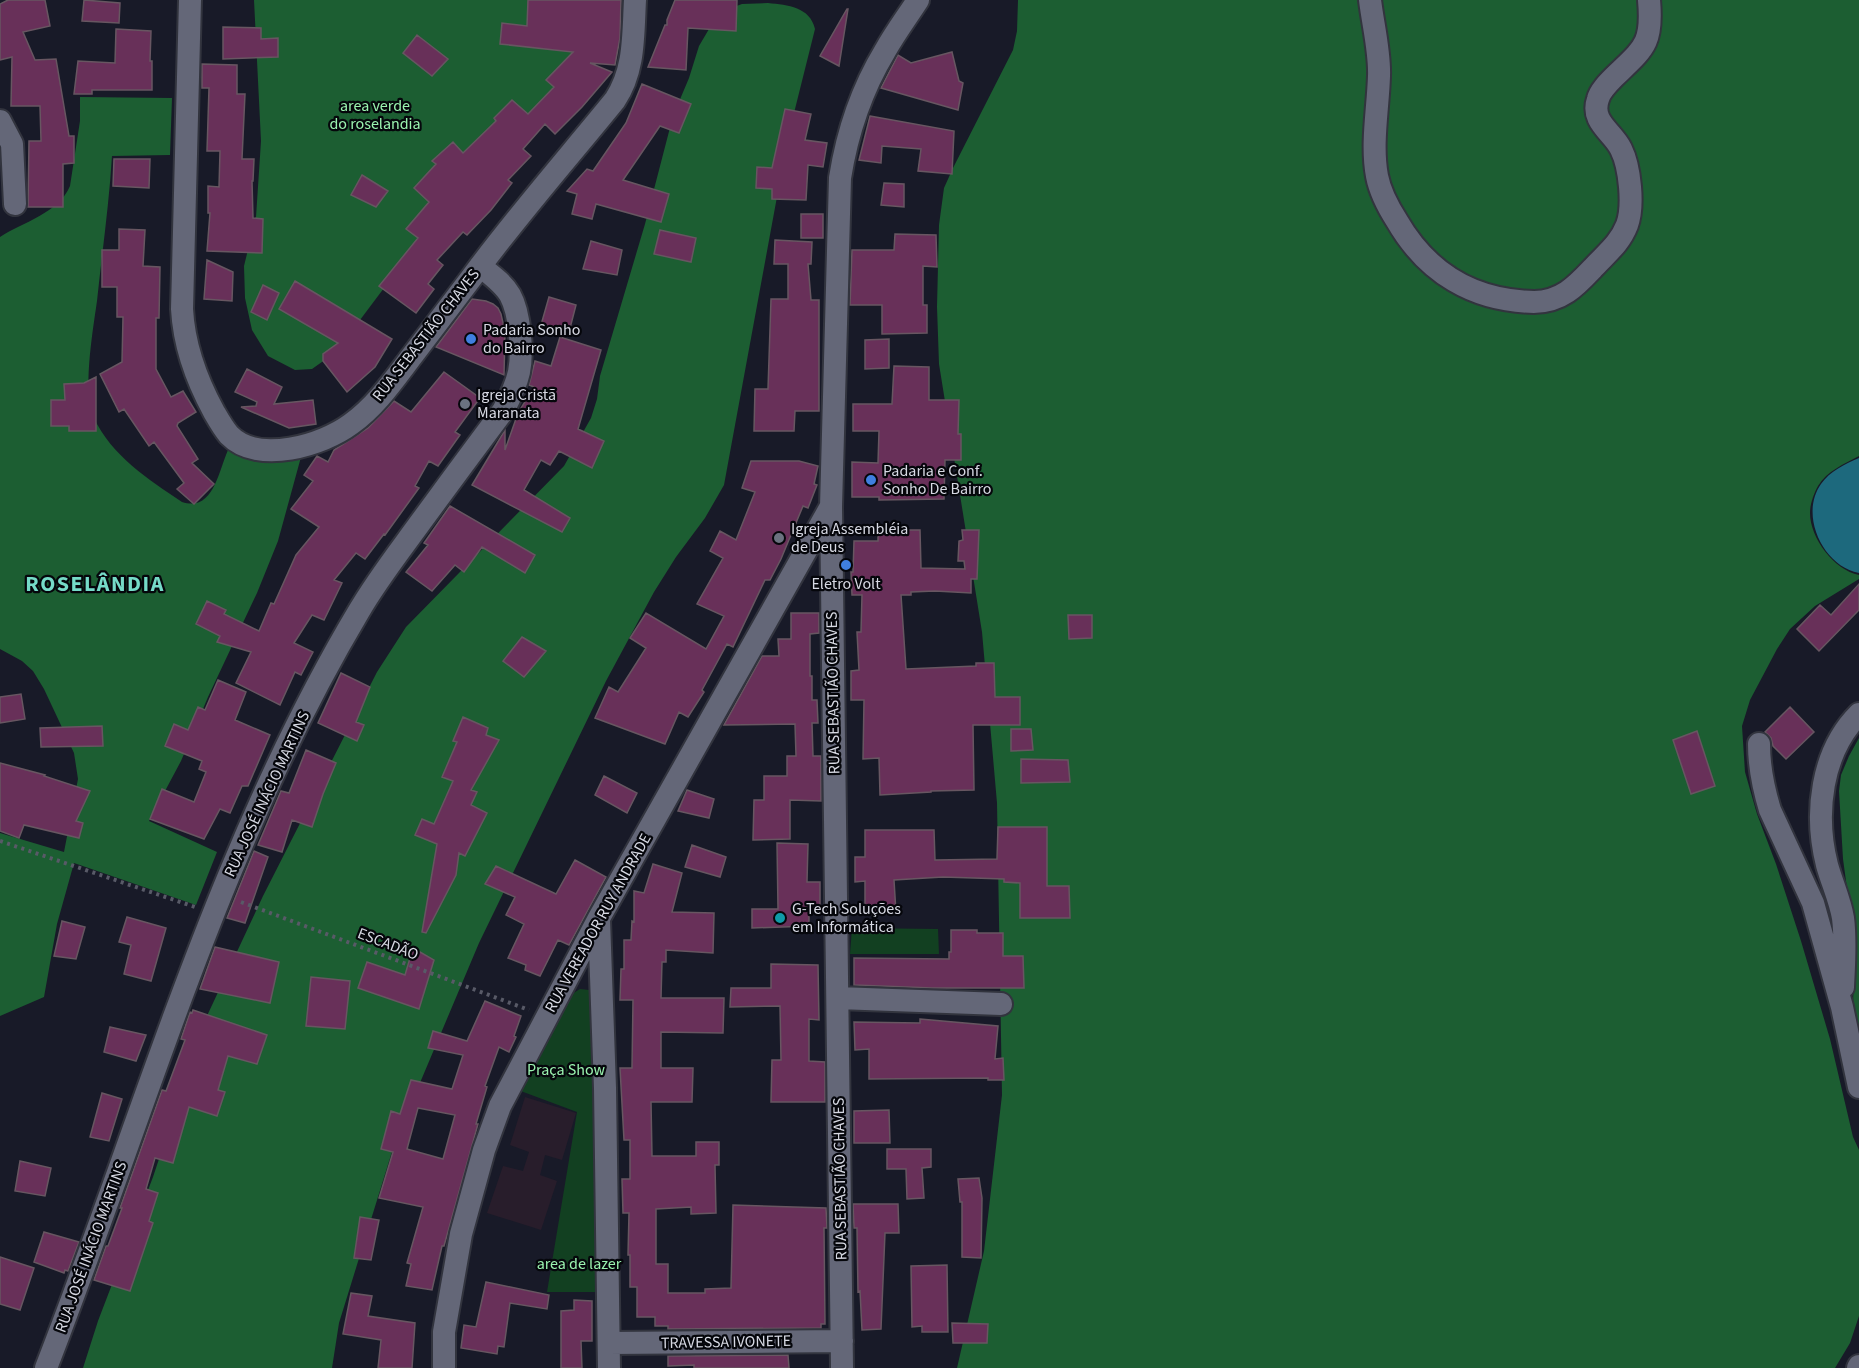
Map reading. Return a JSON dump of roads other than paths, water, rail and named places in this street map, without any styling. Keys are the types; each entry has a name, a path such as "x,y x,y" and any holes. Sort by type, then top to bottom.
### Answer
{"street":[{"name":"RUA SEBASTIÃO CHAVES","path":"190,0 183,328 191,361 200,382 216,415 229,435 242,444 254,448 284,449 317,442 351,424 384,393 480,266 615,100 625,86 630,71 635,0"},
{"name":"RUA SEBASTIÃO CHAVES","path":"842,1368 831,507 840,178 851,129 870,80 898,28 918,0"},
{"path":"1370,0 1379,73 1375,148 1377,176 1385,201 1405,235 1421,254 1459,284 1500,299 1541,302 1555,299 1569,292 1583,280 1618,243 1627,224 1631,208 1629,178 1622,150 1601,125 1597,105 1598,98 1607,84 1647,42 1649,0"},
{"path":"0,121 12,144 10,189"},
{"name":"RUA JOSÉ INÁCIO MARTINS","path":"46,1368 217,904 281,757 376,583 503,411 513,392 519,372 520,356 515,308 505,288 480,266"},
{"name":"RUA VEREADOR RUY ANDRADE","path":"444,1368 444,1332 457,1253 484,1150 508,1088 599,918 831,507"},
{"path":"1842,1007 1845,950 1843,918 1825,856 1822,798 1828,763 1850,723 1859,714"},
{"path":"1759,744 1761,781 1770,810 1813,903 1842,1007 1859,1087"},
{"path":"599,918 605,1088 609,1368"},
{"path":"838,998 1001,1004"},
{"name":"TRAVESSA IVONETE","path":"609,1343 842,1341"}],"water":[{"path":"1859,458 1859,573 1846,568 1825,550 1818,538 1813,510 1815,496 1825,479 1838,468"}],"place":[{"name":"Padaria Sonho do Bairro","path":"471,339"},
{"name":"Igreja Cristã Maranata","path":"465,404"},
{"name":"Padaria e Conf. Sonho De Bairro","path":"871,480"},
{"name":"Igreja Assembléia de Deus","path":"779,538"},
{"name":"Eletro Volt","path":"846,565"},
{"name":"G-Tech Soluções em Informática","path":"780,918"}],"district":[{"name":"ROSELÂNDIA","path":"95,584"}],"park label":[{"name":"area verde do roselandia","path":"375,115"},
{"name":"Praça Show","path":"566,1070"},
{"name":"area de lazer","path":"579,1264"}]}
